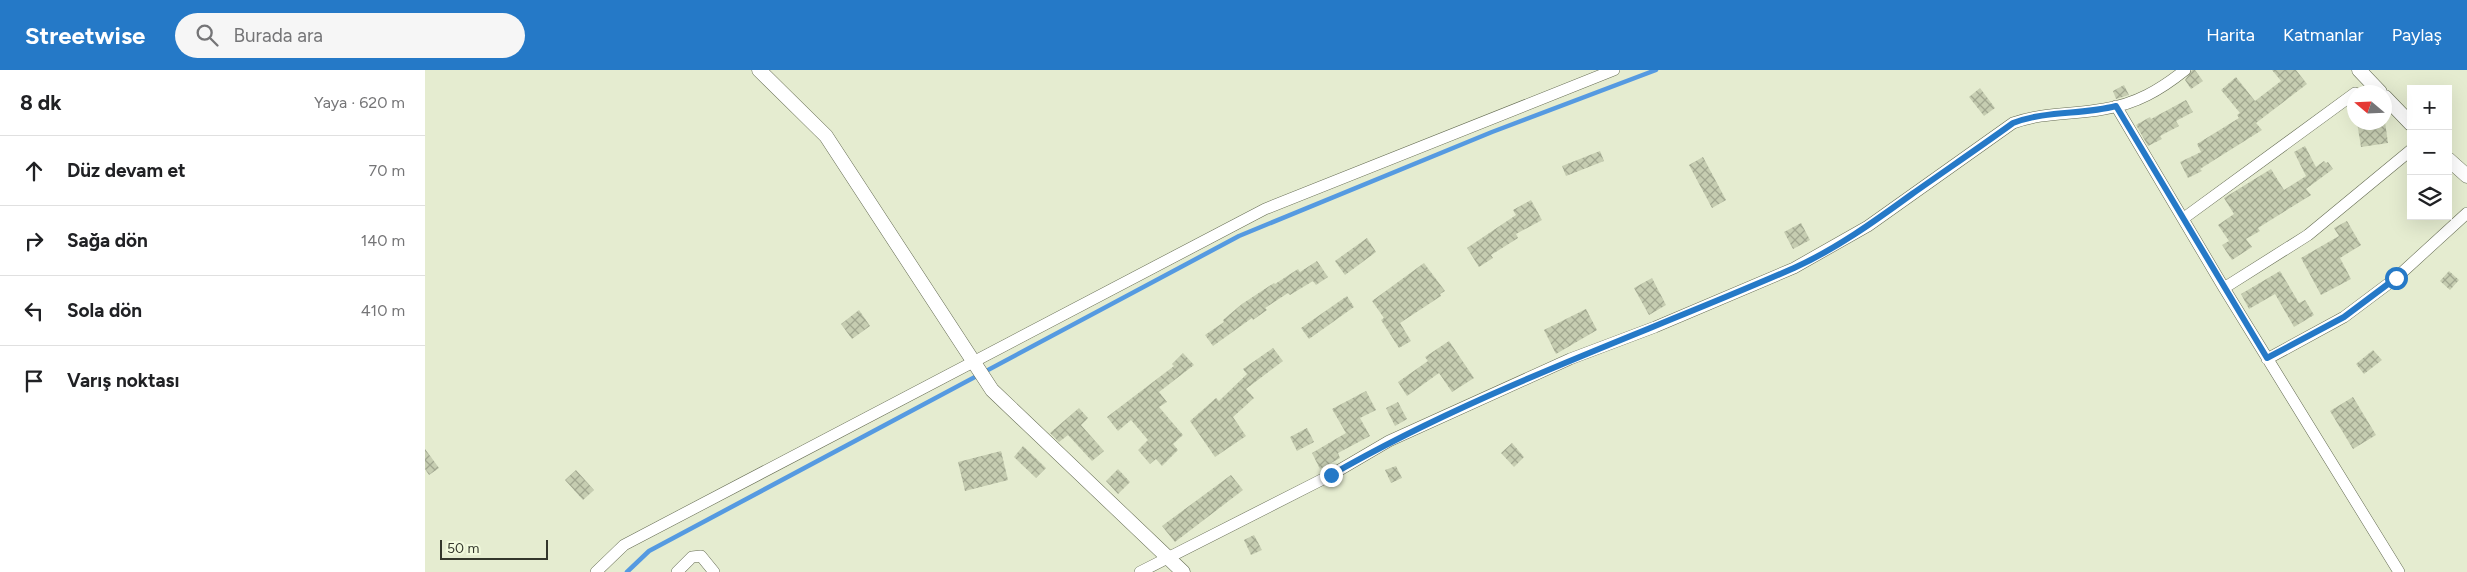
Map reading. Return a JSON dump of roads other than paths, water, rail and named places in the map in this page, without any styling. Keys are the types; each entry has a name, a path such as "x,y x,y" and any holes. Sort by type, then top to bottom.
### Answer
{"street":[{"path":"759,70 826,136 992,390 1183,572"},
{"path":"596,572 624,545 978,367 1265,209 1614,70"},
{"path":"1140,572 1331,475 1389,441 1570,360 1655,327 1794,268 1867,226 2013,123 2034,115 2104,110 2135,102 2163,88 2185,70"},
{"path":"2359,70 2372,85"},
{"path":"2365,85 2369,82"},
{"path":"2184,218 2347,99"},
{"path":"2392,104 2407,120"},
{"path":"2116,106 2224,288 2399,572"},
{"path":"2224,288 2308,235 2407,153"},
{"path":"2452,163 2467,176"},
{"path":"2267,358 2344,317 2396,278 2467,213"},
{"path":"677,572 692,557 701,556 713,572"}],"waterway":[{"path":"627,572 649,551 1239,236 1492,132 1656,70"}]}
